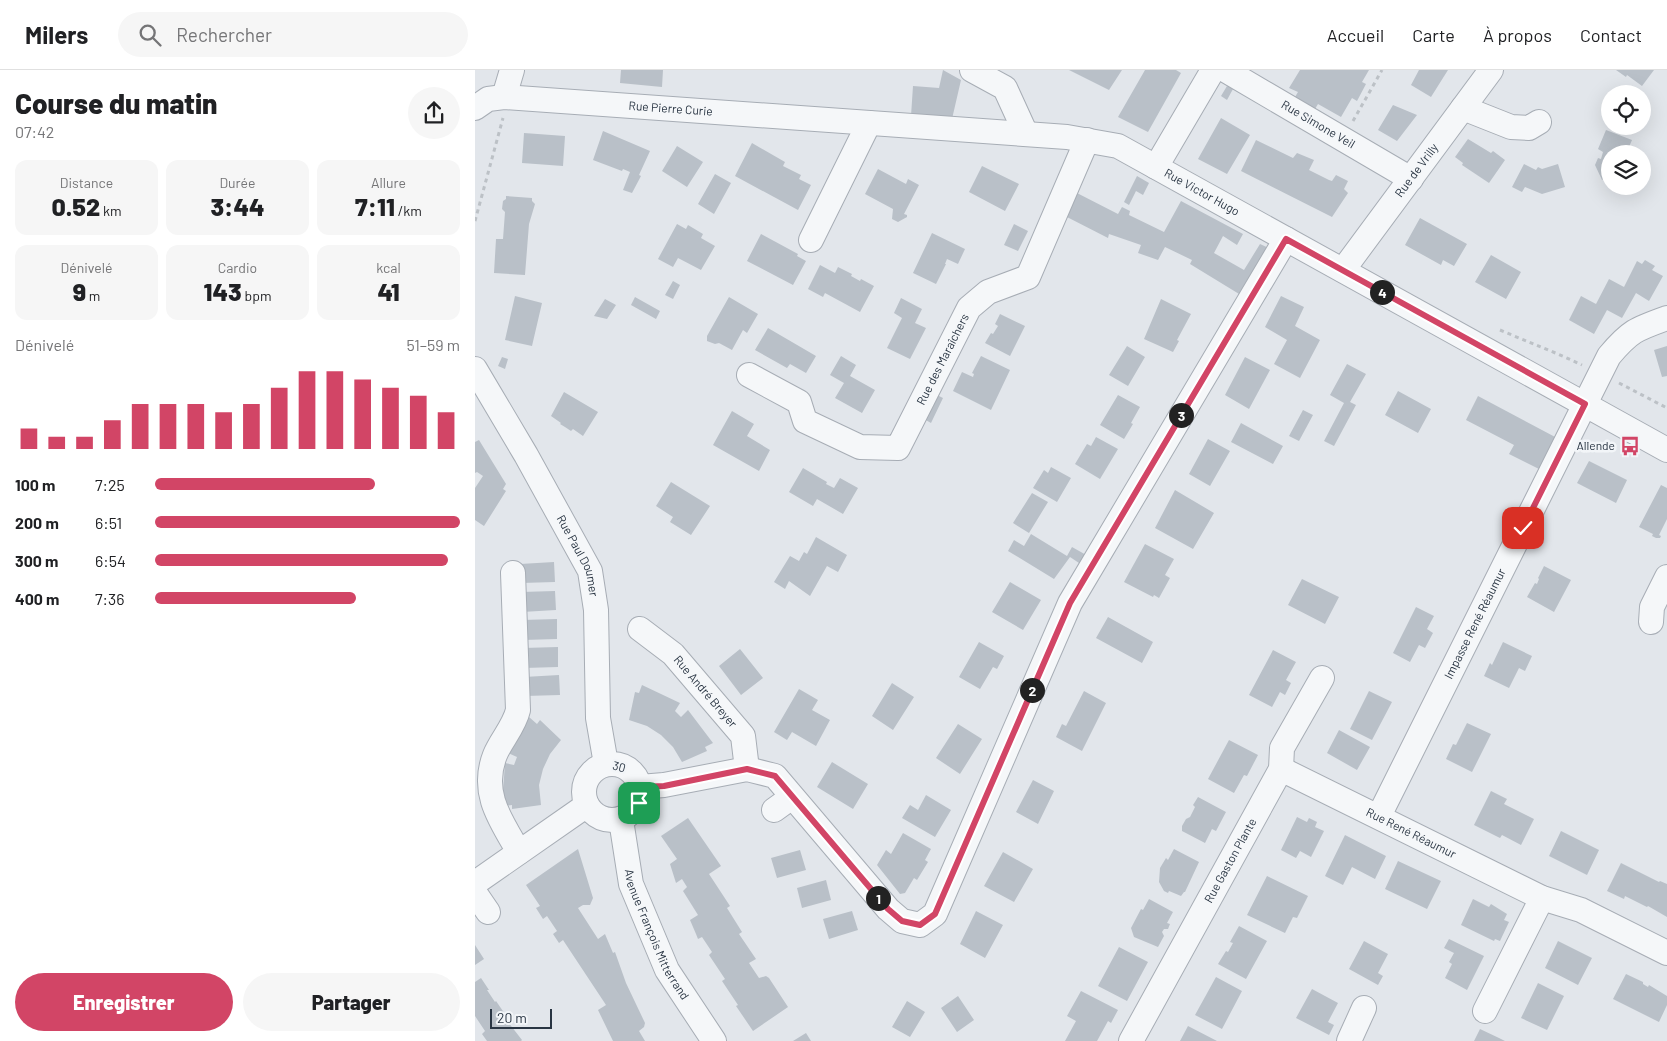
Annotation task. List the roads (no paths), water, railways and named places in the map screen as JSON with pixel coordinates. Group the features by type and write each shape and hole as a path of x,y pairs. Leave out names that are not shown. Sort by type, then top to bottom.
{"street":[{"path":"507,97 512,70"},
{"path":"971,70 1005,88 1026,134"},
{"path":"1156,167 1213,70"},
{"name":"Rue Simone Veil","path":"1225,70 1411,179"},
{"name":"Rue de Vrilly","path":"1343,270 1491,70"},
{"name":"Rue Pierre Curie","path":"475,108 488,100 507,97 1026,134 1087,140 1118,146"},
{"path":"1463,108 1511,127 1529,128 1539,122"},
{"path":"811,240 869,123"},
{"name":"Rue des Maraîchers","path":"749,375 799,402 805,421 860,447 898,448 969,308 988,292 1028,277 1087,140"},
{"name":"Rue Victor Hugo","path":"1118,146 1667,450"},
{"path":"475,883 587,805 591,812 605,820 621,820 634,810 639,803 640,787 664,786 747,769 775,776 783,803 902,921 920,925 935,914 1070,603 1286,239"},
{"name":"Impasse René Réaumur","path":"1379,816 1609,356 1623,338 1636,329 1667,318"},
{"name":"Rue Paul Doumer","path":"475,369 536,472 591,571 596,610 598,718 607,764"},
{"path":"513,573 518,710 516,719 495,755 491,771 491,796 496,813 519,852"},
{"path":"1651,622 1652,607 1667,577"},
{"name":"Rue André Breyer","path":"640,629 673,654 743,736 747,769"},
{"name":"Rue Gaston Plante","path":"1131,1041 1281,769 1282,748 1322,678"},
{"name":"30","path":"587,805 584,797 586,780 598,767 607,764 624,766 632,771 640,787"},
{"name":"Rue René Réaumur","path":"1281,769 1541,898 1581,910 1667,953"},
{"name":"Avenue François Mitterrand","path":"621,820 631,884 667,970 714,1041"},
{"path":"1485,1010 1541,898"},
{"path":"1349,1041 1364,1008"}],"place":[{"name":"Allende","path":"1630,446"}]}
